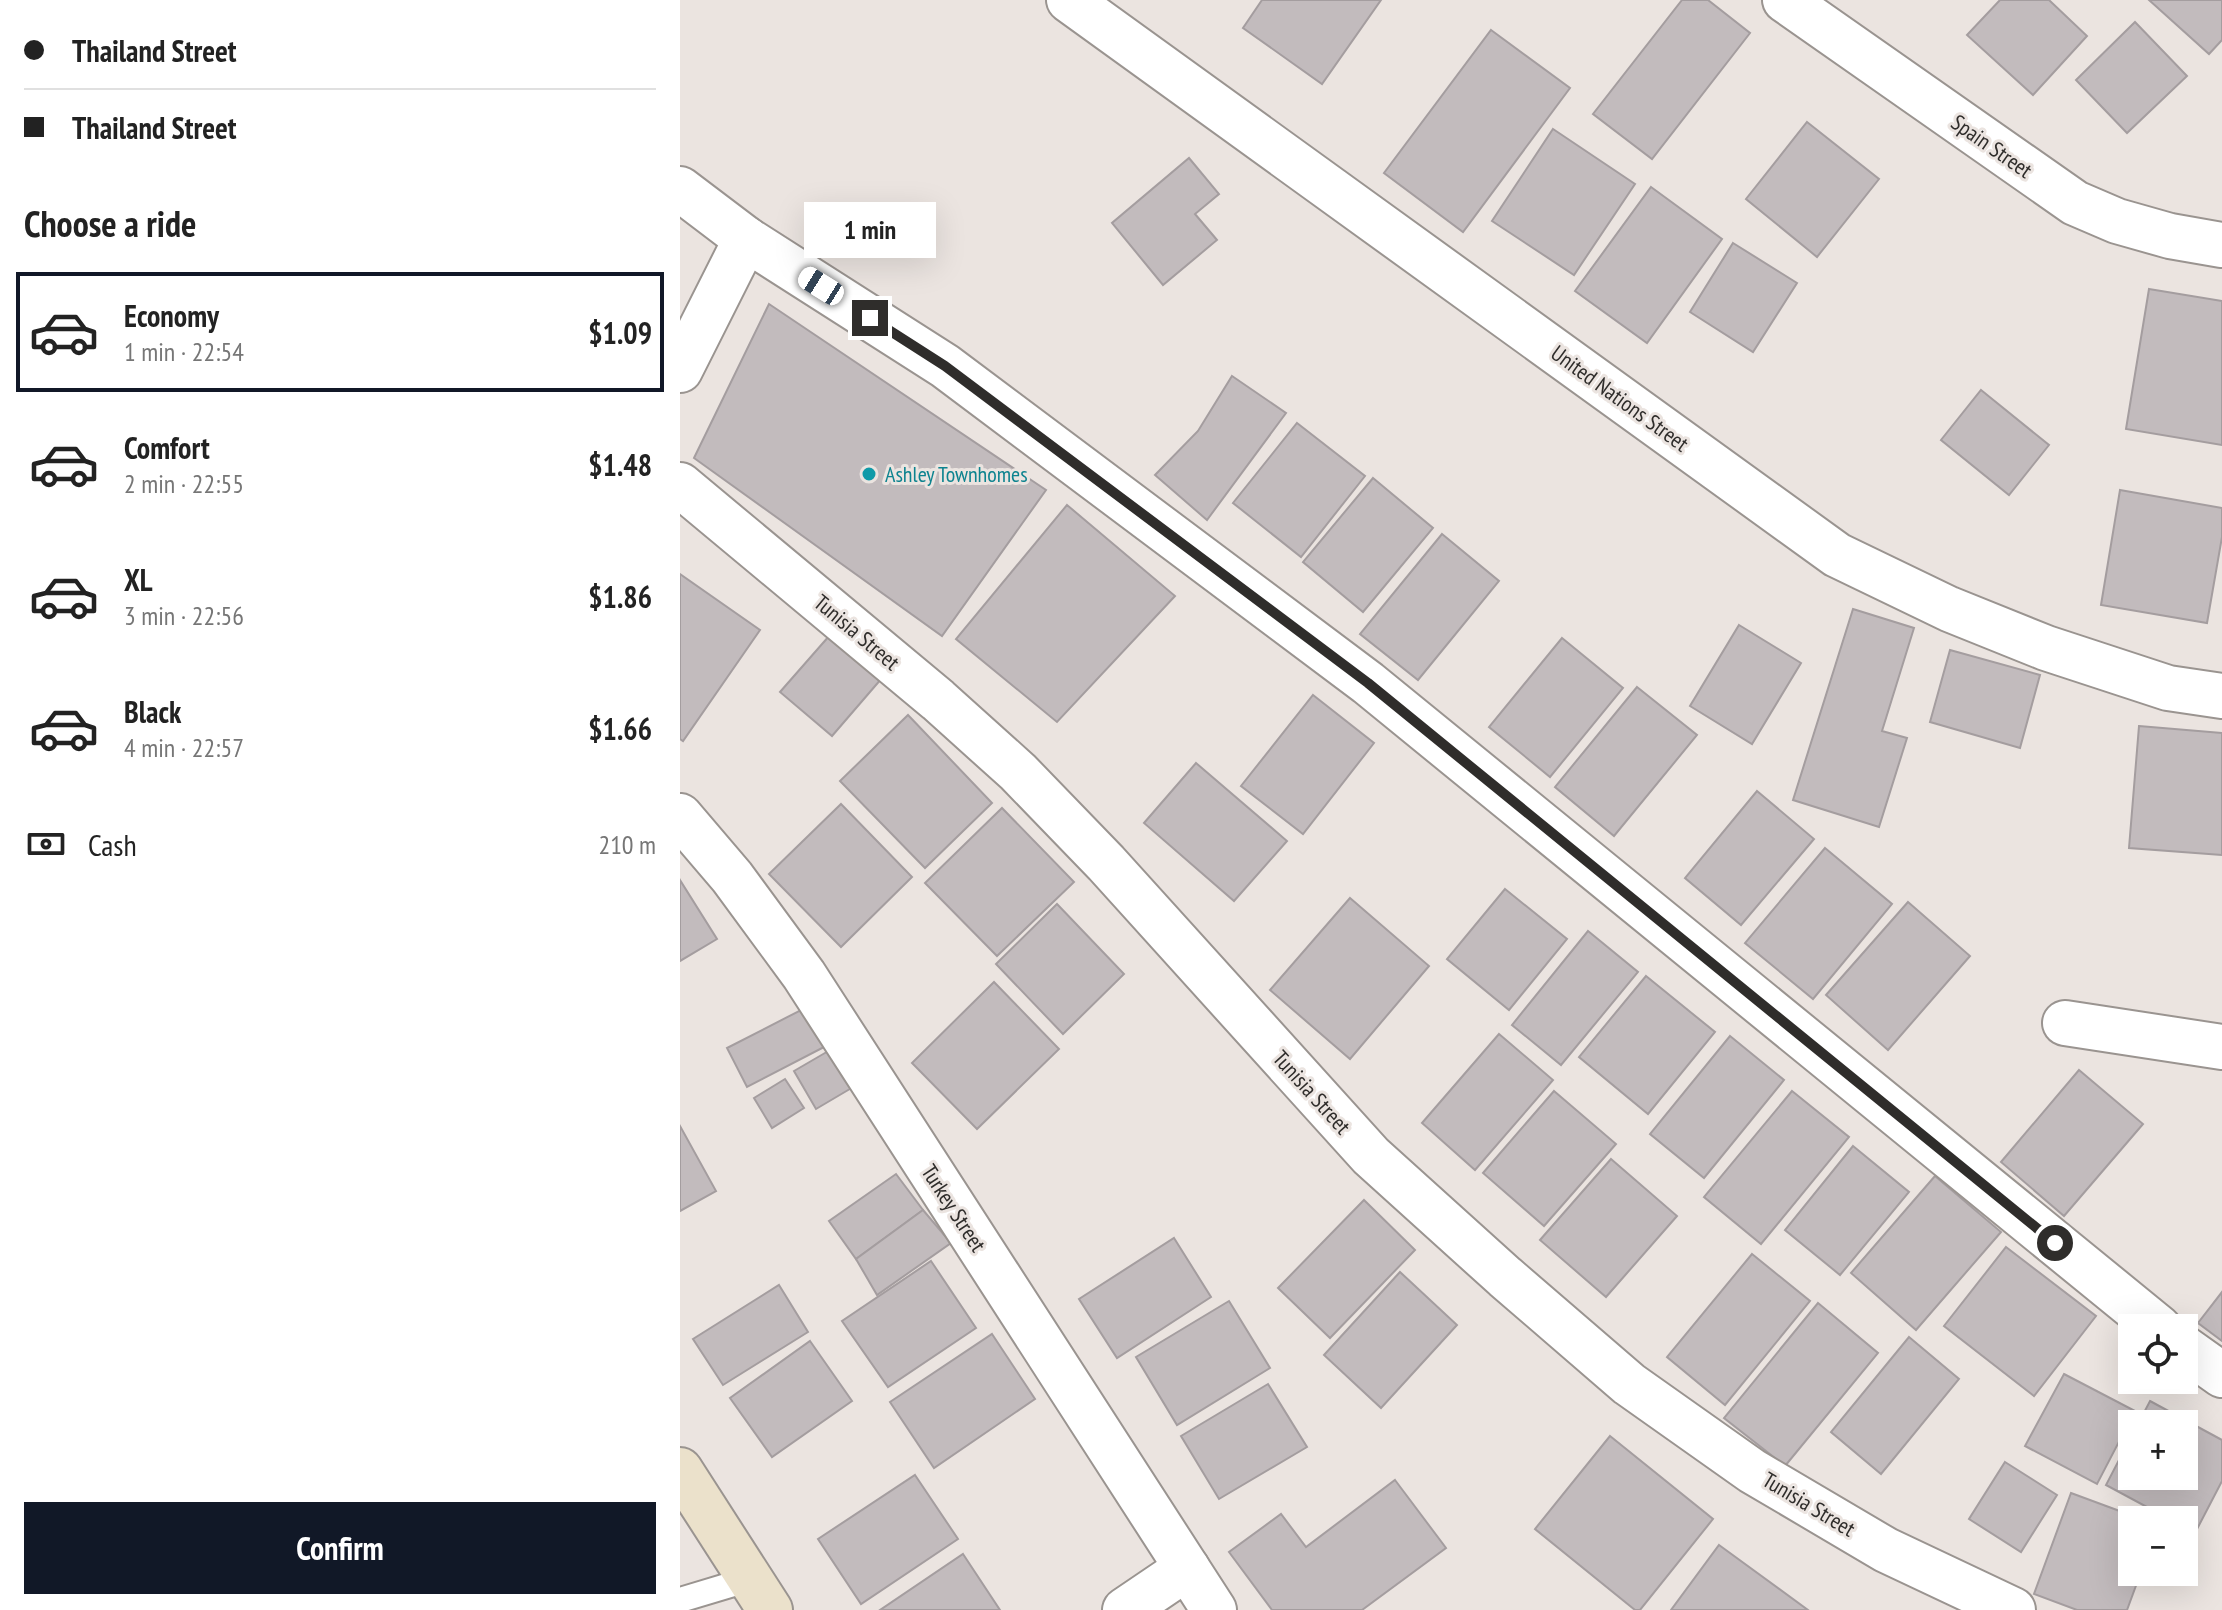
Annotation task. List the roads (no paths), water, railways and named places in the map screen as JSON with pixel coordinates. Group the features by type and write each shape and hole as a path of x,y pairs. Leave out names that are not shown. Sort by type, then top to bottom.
{"main road":[{"path":"680,1470 760,1594"}],"street":[{"name":"United Nations Street","path":"1069,0 1837,555 1949,609 2046,648 2168,688 2222,696"},
{"name":"Spain Street","path":"1785,0 2075,203 2117,221 2170,236 2222,245"},
{"path":"680,189 746,239 945,366 1368,683 2142,1314"},
{"path":"680,370 746,239"},
{"name":"Tunisia Street","path":"680,485 938,700 1018,772 1106,863 1371,1156 1629,1384 1752,1471 1886,1550 2013,1610"},
{"name":"Turkey Street","path":"680,816 732,877 804,975 1214,1610"},
{"path":"2065,1023 2222,1047"},
{"path":"2198,1358 2222,1375"},
{"path":"1125,1610 1187,1568"}],"lane":[{"path":"680,1600 760,1594"}],"place":[{"name":"Ashley Townhomes","path":"869,474"}]}
